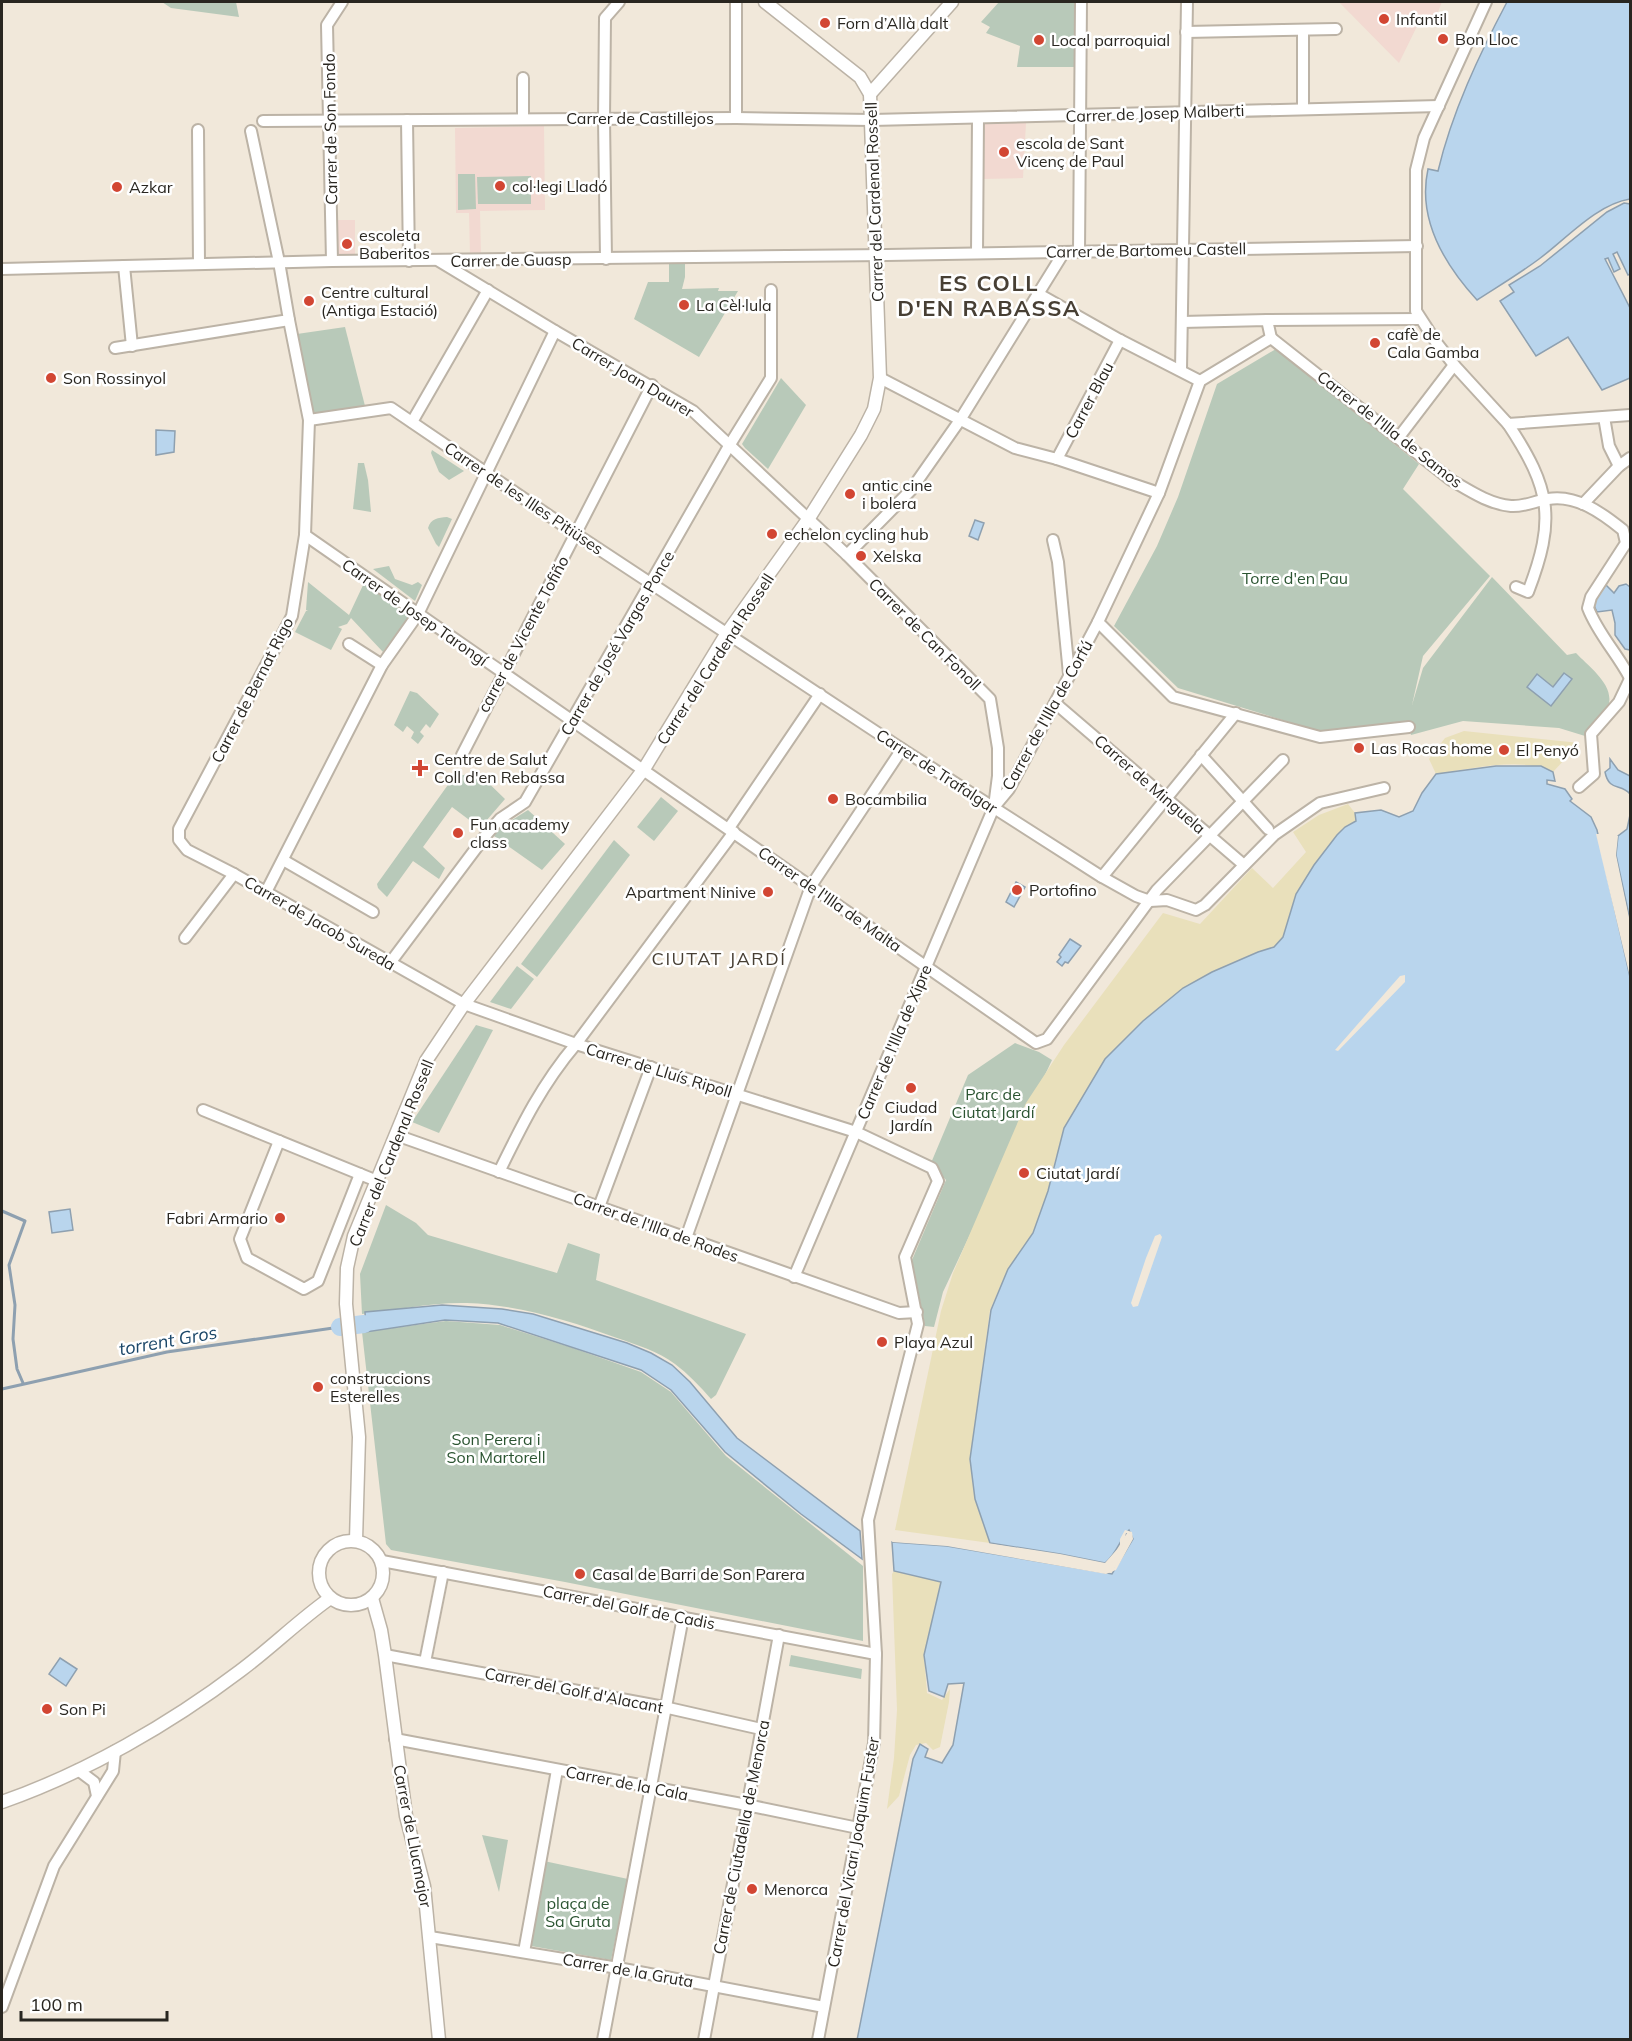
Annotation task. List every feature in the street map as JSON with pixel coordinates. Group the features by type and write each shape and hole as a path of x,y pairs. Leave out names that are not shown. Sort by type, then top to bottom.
{"street":[{"name":"Carrer de Son Fondo","path":"332,261 331,121 327,25 342,2"},
{"path":"606,259 605,18 619,2"},
{"path":"736,2 736,118"},
{"name":"Carrer del Cardenal Rossell","path":"356,1540 359,1437 346,1304 347,1268 354,1236 426,1061 464,1004 644,769 727,633 809,518 861,435 874,409 880,378 870,94 860,77 765,2"},
{"path":"870,94 952,2"},
{"path":"1079,251 1081,2"},
{"path":"1181,370 1187,2"},
{"path":"1486,2 1424,138 1416,170 1416,310 1420,319 1454,365 1508,424 1529,455 1539,478 1544,500 1546,531 1541,558 1528,592 1516,587"},
{"path":"1186,32 1336,29"},
{"path":"1303,30 1303,108"},
{"path":"523,78 523,119"},
{"name":"Carrer de Josep Malberti","path":"872,120 1439,106"},
{"name":"Carrer de Castillejos","path":"263,121 736,118 872,120"},
{"path":"977,253 978,118"},
{"path":"407,120 409,261"},
{"path":"198,130 199,264"},
{"name":"Carrer de Bernat Rigo","path":"179,840 179,829 291,616 305,535 309,420 251,131"},
{"name":"Carrer de Bartomeu Castell","path":"876,255 1417,246"},
{"path":"847,555 911,490 960,420 1064,252"},
{"name":"Carrer de Guasp","path":"2,269 332,261 876,255"},
{"name":"Carrer Joan Daurer","path":"438,260 693,411 809,518"},
{"path":"124,266 132,346"},
{"path":"412,422 488,290"},
{"name":"Carrer de José Vargas Ponce","path":"390,963 486,835 500,819 525,802 729,446 771,378 771,290"},
{"path":"1038,293 1120,340 1200,381 1271,338 1267,320"},
{"path":"1182,322 1420,319"},
{"path":"115,348 289,320"},
{"path":"266,892 382,665 418,614 555,331"},
{"name":"Carrer de l'Illa de Samos","path":"1271,338 1451,480 1483,498 1513,506 1563,498 1583,504 1605,516 1623,530 1626,543 1591,597 1588,608 1600,634 1624,666 1630,678 1619,702 1590,738 1594,774 1580,788"},
{"name":"Carrer Blau","path":"1057,459 1120,340"},
{"path":"1399,437 1454,365"},
{"path":"880,378 1015,448 1057,459 1159,493"},
{"name":"Carrer de l'Illa de Corfú","path":"994,807 1009,789 1098,622 1159,493 1200,381"},
{"name":"carrer de Vicente Tofiño","path":"462,755 652,385"},
{"name":"Carrer de les Illes Pitiüses","path":"309,420 391,408 727,633"},
{"path":"1508,424 1630,415"},
{"path":"1604,417 1609,446 1619,466"},
{"path":"1583,504 1619,466 1630,458"},
{"name":"Carrer de Can Fonoll","path":"809,518 990,699 998,748 998,776 994,807"},
{"name":"Carrer de Josep Tarongí","path":"305,535 644,769"},
{"path":"1053,540 1058,562 1069,674"},
{"path":"1098,622 1173,697 1320,737 1409,727"},
{"name":"Carrer de Trafalgar","path":"727,633 902,749 1102,877 1136,896 1150,901 1161,899 1196,910 1205,905 1244,865"},
{"path":"349,644 382,665"},
{"path":"499,1172 533,1103 554,1069 576,1044 732,830 820,694"},
{"name":"Carrer de Minguela","path":"1055,703 1244,865"},
{"path":"1102,877 1236,713"},
{"path":"686,1238 811,886 902,749"},
{"path":"1201,755 1268,829"},
{"path":"1150,901 1157,890 1283,760"},
{"name":"Carrer de l'Illa de Malta","path":"644,769 1036,1043 1047,1040 1150,901"},
{"path":"1244,865 1280,830 1320,803 1384,788"},
{"name":"Carrer de l'Illa de Xipre","path":"794,1276 994,807"},
{"name":"Carrer de Jacob Sureda","path":"179,840 187,850 234,874 464,1004"},
{"path":"283,860 373,912"},
{"path":"185,938 234,874"},
{"name":"Carrer de Lluís Ripoll","path":"464,1004 576,1044 856,1132 932,1168"},
{"path":"600,1207 651,1067"},
{"path":"203,1110 377,1181"},
{"name":"Carrer de l'Illa de Rodes","path":"396,1135 898,1313 916,1312"},
{"path":"279,1141 240,1239 247,1258 304,1289 318,1281 360,1174"},
{"name":"Carrer del Vicari Joaquim Fuster","path":"818,2040 874,1743 876,1654 868,1520 918,1324 904,1257 938,1180 932,1168"},
{"path":"347,1540 356,1540 369,1546 382,1561 381,1581 372,1598 354,1606 343,1605 329,1599 323,1590 319,1578 320,1566 331,1547 347,1540"},
{"name":"Carrer del Golf de Cadis","path":"382,1561 876,1654"},
{"path":"425,1662 443,1572"},
{"name":"Carrer de Llucmajor","path":"372,1598 385,1655 406,1816 424,1886 439,2040"},
{"path":"2,1802 78,1770 165,1722 240,1671 329,1599"},
{"path":"603,2040 664,1707 683,1617"},
{"name":"Carrer de Ciutadella de Menorca","path":"704,2040 779,1635"},
{"name":"Carrer del Golf d'Alacant","path":"385,1655 664,1707 761,1729"},
{"name":"Carrer de la Cala","path":"395,1739 858,1828"},
{"path":"2,2007 54,1866 113,1771 115,1751"},
{"path":"78,1770 94,1782 97,1797"},
{"path":"524,1952 557,1770"},
{"name":"Carrer de la Gruta","path":"430,1937 714,1985 824,2007"}],"shaded area":[{"path":"1339,2 1442,2 1435,19 1423,14 1399,63"},
{"name":"escola de Sant Vicenç de Paul","path":"984,123 1026,123 1023,178 983,179"},
{"name":"col·legi Lladó","path":"544,126 545,210 480,211 481,255 470,255 469,213 456,213 455,128"},
{"name":"escoleta Baberitos","path":"338,220 355,220 355,256 338,256"}],"green space":[{"path":"162,2 236,2 239,17 171,8"},
{"name":"Local parroquial","path":"999,2 1075,2 1074,67 1017,67 1020,46 986,33 990,27 981,22"},
{"path":"458,174 475,174 476,209 458,210"},
{"path":"531,176 531,204 478,204 477,177"},
{"name":"La Cèl·lula","path":"669,263 685,263 682,289 719,288 718,291 738,291 699,357 634,319 648,282 669,282"},
{"path":"345,327 365,406 315,413 312,409 297,334"},
{"name":"Torre d'en Pau","path":"1276,349 1419,464 1403,489 1490,576 1423,656 1412,705 1423,668 1492,577 1567,655 1576,653 1605,685 1609,693 1607,709 1585,736 1559,728 1463,721 1411,735 1407,721 1321,734 1178,688 1114,626 1157,546 1178,497 1217,384"},
{"path":"781,378 806,405 768,469 742,444"},
{"path":"432,450 464,471 449,480 439,472 431,453"},
{"path":"358,463 364,463 371,512 353,509"},
{"path":"447,517 452,519 439,547 428,528 433,520"},
{"path":"389,566 395,579 412,585 418,582 422,585 415,601 373,569"},
{"path":"365,581 407,612 409,616 383,652 351,618 347,624 338,627 342,629 331,650 295,632 308,611 306,610 308,582 349,615"},
{"path":"410,691 417,693 439,714 430,728 426,724 420,732 424,736 418,744 411,738 414,732 407,726 403,732 394,725"},
{"path":"474,769 505,799 480,828 452,807 423,847 445,868 439,879 413,861 387,897 377,884 455,775 466,775"},
{"path":"661,797 678,811 654,841 637,827"},
{"path":"528,810 565,844 542,870 494,836 499,828"},
{"path":"614,840 630,855 537,977 521,964"},
{"path":"517,966 534,979 511,1009 490,1002"},
{"path":"476,1025 493,1030 439,1133 412,1122"},
{"name":"Parc de Ciutat Jardí","path":"1015,1043 1039,1052 1052,1060 943,1292 934,1327 925,1326 912,1260 946,1180 931,1163 968,1075"},
{"path":"386,1205 416,1223 428,1235 557,1273 568,1243 600,1254 596,1280 746,1334 716,1395 711,1399 685,1372 662,1355 599,1331 543,1314 486,1304 454,1303 362,1314 360,1274"},
{"name":"Son Perera i Son Martorell","path":"446,1321 500,1325 570,1347 641,1372 671,1392 726,1456 863,1566 863,1641 391,1550 386,1544 362,1332"},
{"path":"791,1655 862,1669 861,1679 789,1666"},
{"path":"482,1835 508,1840 499,1892"},
{"name":"plaça de Sa Gruta","path":"544,1861 628,1879 611,1960 531,1946"}],"sand":[{"name":"El Penyó","path":"1464,731 1580,743 1553,772 1540,767 1511,764 1436,774 1429,759 1445,738"},
{"name":"Ciutat Jardí","path":"1348,804 1355,813 1356,821 1345,827 1314,865 1296,894 1284,937 1274,947 1212,972 1183,988 1143,1021 1056,1156 1048,1191 1033,1233 1008,1269 990,1310 970,1459 975,1499 990,1543 895,1530 941,1311 953,1273 1026,1103 1064,1045 1163,913 1200,924 1252,868 1273,888 1306,852 1293,832 1319,815"},
{"path":"894,1571 942,1582 924,1655 927,1693 942,1700 950,1689 940,1747 933,1750 926,1743 916,1745 910,1755 899,1796 887,1809 894,1758 897,1710 892,1574"}],"water":[{"path":"1507,2 1630,2 1630,199 1618,202 1594,215 1531,265 1477,300 1454,271 1436,240 1426,206 1426,188 1428,169 1438,171 1467,84"},
{"path":"1624,203 1630,204 1630,274 1628,275 1617,252 1613,254 1620,269 1614,272 1608,258 1605,259 1630,308 1630,378 1602,390 1568,337 1536,356 1500,301 1514,292 1509,285 1540,266 1607,212"},
{"path":"156,430 175,431 174,452 156,455"},
{"path":"975,520 984,523 978,540 969,536"},
{"path":"1604,583 1614,593 1619,586 1626,584 1630,587 1630,650 1625,649 1615,635 1612,610 1597,612 1592,601"},
{"path":"1564,673 1572,679 1551,706 1527,687 1537,674 1553,687"},
{"path":"1610,759 1618,770 1630,776 1630,794 1609,782 1605,772 1610,768"},
{"path":"1496,766 1541,766 1553,772 1555,781 1547,780 1547,784 1565,789 1572,799 1570,801 1591,817 1597,830 1630,977 1630,2039 857,2040 913,1759 920,1744 928,1749 925,1757 942,1763 953,1745 964,1683 948,1684 944,1697 929,1691 924,1655 941,1582 894,1571 892,1542 947,1546 1112,1574 1133,1539 1129,1530 1105,1563 990,1543 975,1499 970,1459 991,1310 1008,1269 1033,1233 1048,1191 1064,1128 1105,1059 1143,1021 1183,988 1212,972 1274,947 1283,937 1296,894 1337,835 1356,821 1355,813 1381,810 1399,817 1413,811 1422,793 1436,774"},
{"path":"1630,815 1630,920 1616,855 1618,836 1627,829"},
{"path":"1016,882 1025,887 1014,907 1006,902"},
{"path":"1070,939 1081,946 1068,963 1065,962 1062,966 1057,962 1061,957 1059,955"},
{"path":"70,1209 73,1230 52,1233 49,1212"},
{"path":"442,1305 502,1309 533,1314 627,1343 672,1365 690,1382 737,1438 860,1531 862,1559 801,1514 725,1452 671,1390 641,1370 498,1323 445,1320 366,1332 365,1312"},
{"path":"60,1658 77,1669 66,1686 49,1674"}],"pier":[{"path":"1596,834 1600,834 1630,964 1630,977"},
{"path":"1615,835 1618,836 1616,855 1630,923 1613,855"},
{"path":"1405,975 1405,982 1338,1051 1335,1050 1400,976"},
{"path":"1160,1234 1162,1237 1138,1306 1133,1307 1131,1303 1146,1258 1155,1236"},
{"path":"1125,1530 1132,1532 1133,1539 1116,1570 1106,1574 947,1546 892,1542 893,1539 947,1543 1106,1571 1114,1568 1130,1534 1126,1533 1122,1548 1110,1564 1105,1566 1059,1556 990,1546 987,1543 1105,1563 1120,1546 1120,1539"}],"waterway":[{"path":"2,1211 25,1221 9,1265 15,1305 13,1339 17,1369 23,1383"},
{"path":"340,1327 364,1324"},
{"name":"torrent Gros","path":"2,1389 167,1352 340,1327"}],"place":[{"name":"Infantil","path":"1384,19"},
{"name":"Forn d’Allà dalt","path":"825,23"},
{"name":"Bon Lloc","path":"1443,39"},
{"name":"Local parroquial","path":"1039,40"},
{"name":"escola de Sant Vicenç de Paul","path":"1004,152"},
{"name":"col·legi Lladó","path":"500,186"},
{"name":"Azkar","path":"117,187"},
{"name":"escoleta Baberitos","path":"347,244"},
{"name":"Centre cultural (Antiga Estació)","path":"309,301"},
{"name":"La Cèl·lula","path":"684,305"},
{"name":"cafè de Cala Gamba","path":"1375,343"},
{"name":"Son Rossinyol","path":"51,378"},
{"name":"antic cine i bolera","path":"850,494"},
{"name":"echelon cycling hub","path":"772,534"},
{"name":"Xelska","path":"861,556"},
{"name":"Las Rocas home","path":"1359,748"},
{"name":"El Penyó","path":"1504,750"},
{"name":"Centre de Salut Coll d'en Rebassa","path":"420,768"},
{"name":"Bocambilia","path":"833,799"},
{"name":"Fun academy class","path":"458,833"},
{"name":"Portofino","path":"1017,890"},
{"name":"Apartment Ninive","path":"768,892"},
{"name":"Ciudad Jardín","path":"911,1088"},
{"name":"Ciutat Jardí","path":"1024,1173"},
{"name":"Fabri Armario","path":"280,1218"},
{"name":"Playa Azul","path":"882,1342"},
{"name":"construccions Esterelles","path":"318,1387"},
{"name":"Casal de Barri de Son Parera","path":"580,1574"},
{"name":"Son Pi","path":"47,1709"},
{"name":"Menorca","path":"752,1889"}],"district":[{"name":"ES COLL D'EN RABASSA","path":"989,296"},
{"name":"CIUTAT JARDÍ","path":"719,959"}]}
